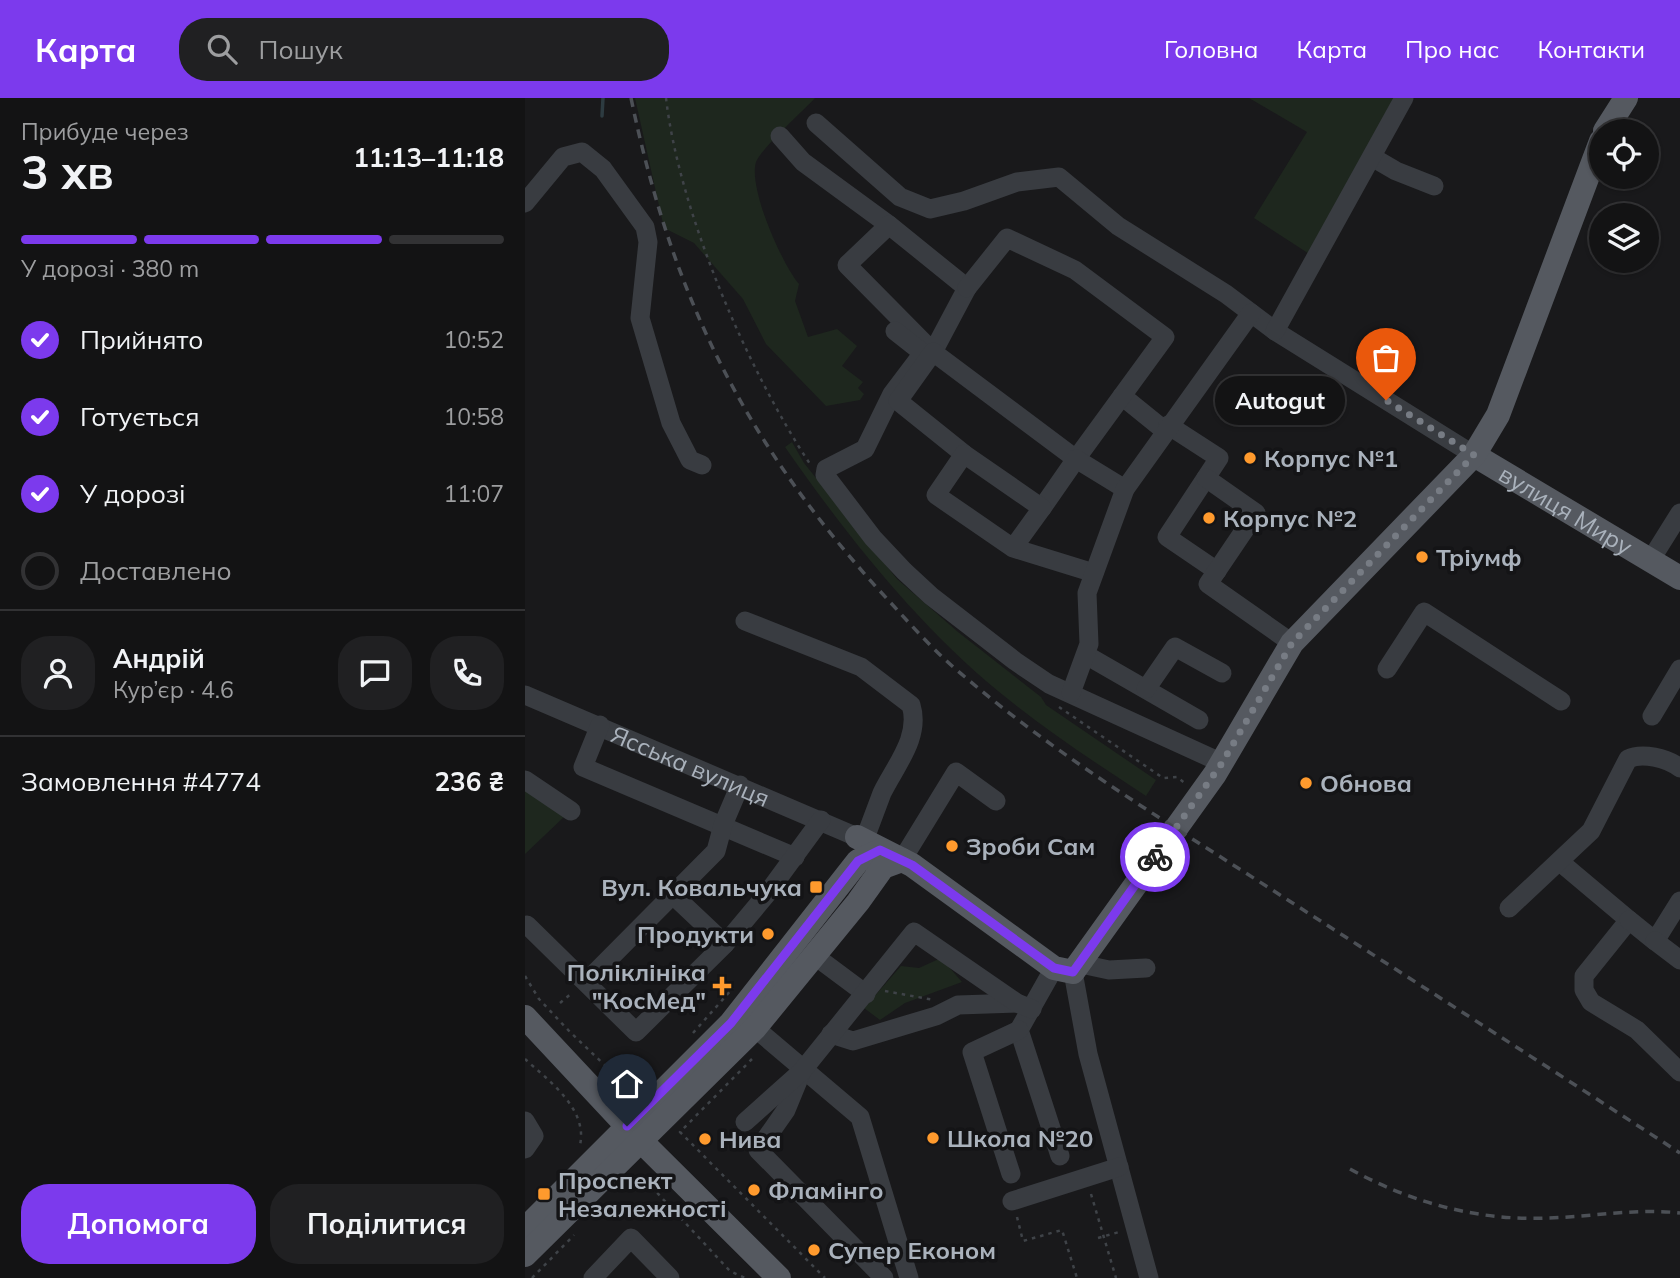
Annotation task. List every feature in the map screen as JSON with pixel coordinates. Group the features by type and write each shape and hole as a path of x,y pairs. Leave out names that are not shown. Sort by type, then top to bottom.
{"main road":[{"path":"1613,119 1626,98"},
{"path":"1069,968 1219,768 1292,643 1474,455 1498,415 1589,173"},
{"name":"вулиця Миру","path":"1474,455 1680,578"},
{"path":"525,1229 634,1134 755,1028 815,956 883,867 872,849 731,1023 634,1134 525,1255"},
{"name":"Ясська вулиця","path":"872,849 1069,968"},
{"path":"525,1017 634,1134 773,1276"}],"street":[{"path":"1275,331 1404,98"},
{"name":"вулиця Миру","path":"816,123 899,197 930,209 964,201 1017,182 1059,177 1118,226 1226,294 1275,331 1474,455"},
{"path":"780,136 803,162 889,225 967,288"},
{"path":"525,203 563,157 582,152 603,169 645,227 648,242 640,318 646,347 659,377 671,423 690,460 702,465"},
{"path":"1372,157 1396,171 1434,186"},
{"path":"889,225 847,264 933,352 1076,459 1125,489"},
{"path":"1013,548 1042,508 1076,459 1165,337 1075,270 1007,238 967,288 933,352 898,401 964,454 1042,508"},
{"path":"1071,693 1089,644 1087,593 1125,489 1166,427 1251,313"},
{"path":"895,331 923,353 892,394 865,449 826,468 825,475 873,538 931,596 1015,661 1049,684 1219,768"},
{"path":"1122,396 1166,427 1219,458 1167,537 1217,571"},
{"path":"964,454 936,495 1013,548 1094,573"},
{"path":"1206,478 1256,513 1208,584 1292,643"},
{"path":"1650,561 1680,513"},
{"path":"1387,669 1424,612 1561,701"},
{"path":"745,621 861,667 911,705 915,724 883,793 872,849"},
{"path":"1146,690 1175,647 1222,673"},
{"path":"1086,655 1199,720"},
{"path":"1652,716 1680,668"},
{"name":"Ясська вулиця","path":"525,695 716,766 740,785 821,820 872,849"},
{"path":"600,725 583,767 795,857"},
{"path":"1509,908 1591,831 1628,759 1636,755 1659,759 1680,768"},
{"path":"872,849 956,772 996,801"},
{"path":"525,780 571,811"},
{"path":"586,982 716,851 723,825 740,785"},
{"path":"527,925 636,1031 725,944 821,820"},
{"path":"1560,862 1680,960"},
{"path":"673,895 725,944"},
{"path":"1655,941 1680,901"},
{"path":"1629,920 1584,976 1584,990 1591,1002 1637,1030 1680,1072"},
{"path":"745,1122 802,1071 914,932 1024,1006"},
{"path":"815,956 866,994"},
{"path":"1069,968 1088,1054 1149,1278"},
{"path":"1060,1156 1019,1030 1024,1006 1069,968 1146,968"},
{"path":"831,1034 853,1041 936,1016 958,1005 1024,1006"},
{"path":"755,1028 802,1071 860,1117 909,1278"},
{"path":"1011,1174 972,1052 1019,1030"},
{"path":"802,1071 786,1110 758,1150 884,1278"},
{"path":"525,1121 534,1136 525,1149"},
{"path":"1012,1201 1119,1167"},
{"path":"593,1278 631,1238 670,1278"}],"path":[{"path":"666,98 678,160 711,265 750,357 808,461"},
{"path":"1054,704 1163,778 1177,777 1199,793"},
{"path":"525,976 552,1012 613,1073 636,1086 653,1076"},
{"path":"688,1038 741,979"},
{"path":"866,994 880,990 958,1005"},
{"path":"525,1059 574,1109 583,1132 581,1145 571,1154"},
{"path":"680,1132 825,1278"},
{"path":"1086,1177 1116,1278"},
{"path":"623,1184 632,1179 648,1183 730,1271 745,1278"},
{"path":"1012,1201 1023,1241 1062,1230 1077,1278"},
{"path":"1098,1238 1135,1227"},
{"path":"532,1278 577,1231"}],"shaded area":[{"path":"635,98 815,98 759,156 755,174 757,189 768,225 784,260 799,284 795,301 808,337 837,329 857,346 842,366 863,382 858,388 864,394 860,400 826,406 766,344 743,299 694,243 664,228"},
{"path":"1249,98 1407,98 1317,259 1254,218 1307,132"},
{"path":"792,442 804,463 897,579 958,632 1041,697 1046,705 1156,780 1146,796 1016,705 938,636 910,607 833,513 785,447"},
{"path":"525,787 566,815 525,854"},
{"path":"941,958 962,982 905,1003 880,1020 864,1008 901,966 919,968"}],"waterway":[{"path":"602,116 603,98"}],"railway":[{"path":"631,98 668,237 719,361 751,420 788,477 830,533 931,646 1039,736 1117,790 1680,1153"},
{"path":"1350,1169 1420,1200 1469,1213 1520,1218 1630,1212 1680,1213"}],"way so far":[{"path":"1155,857 1215,774 1292,643 1474,455 1386,400"}],"place":[{"name":"Autogut","path":"1386,400"},
{"name":"Корпус №1","path":"1250,458"},
{"name":"Корпус №2","path":"1209,518"},
{"name":"Тріумф","path":"1422,557"},
{"name":"Обнова","path":"1306,783"},
{"name":"Зроби Сам","path":"952,846"},
{"name":"Вул. Ковальчука","path":"816,887"},
{"name":"Продукти","path":"768,934"},
{"name":"Поліклініка \"КосМед\"","path":"722,986"},
{"name":"Школа №20","path":"933,1138"},
{"name":"Нива","path":"705,1139"},
{"name":"Фламінго","path":"754,1190"},
{"name":"Проспект Незалежності","path":"544,1194"},
{"name":"Супер Економ","path":"814,1250"}],"route":[{"path":"627,1126 731,1023 798,941 858,861 870,853 880,850 912,865 1062,972 1073,972 1081,964 1155,857"}]}
